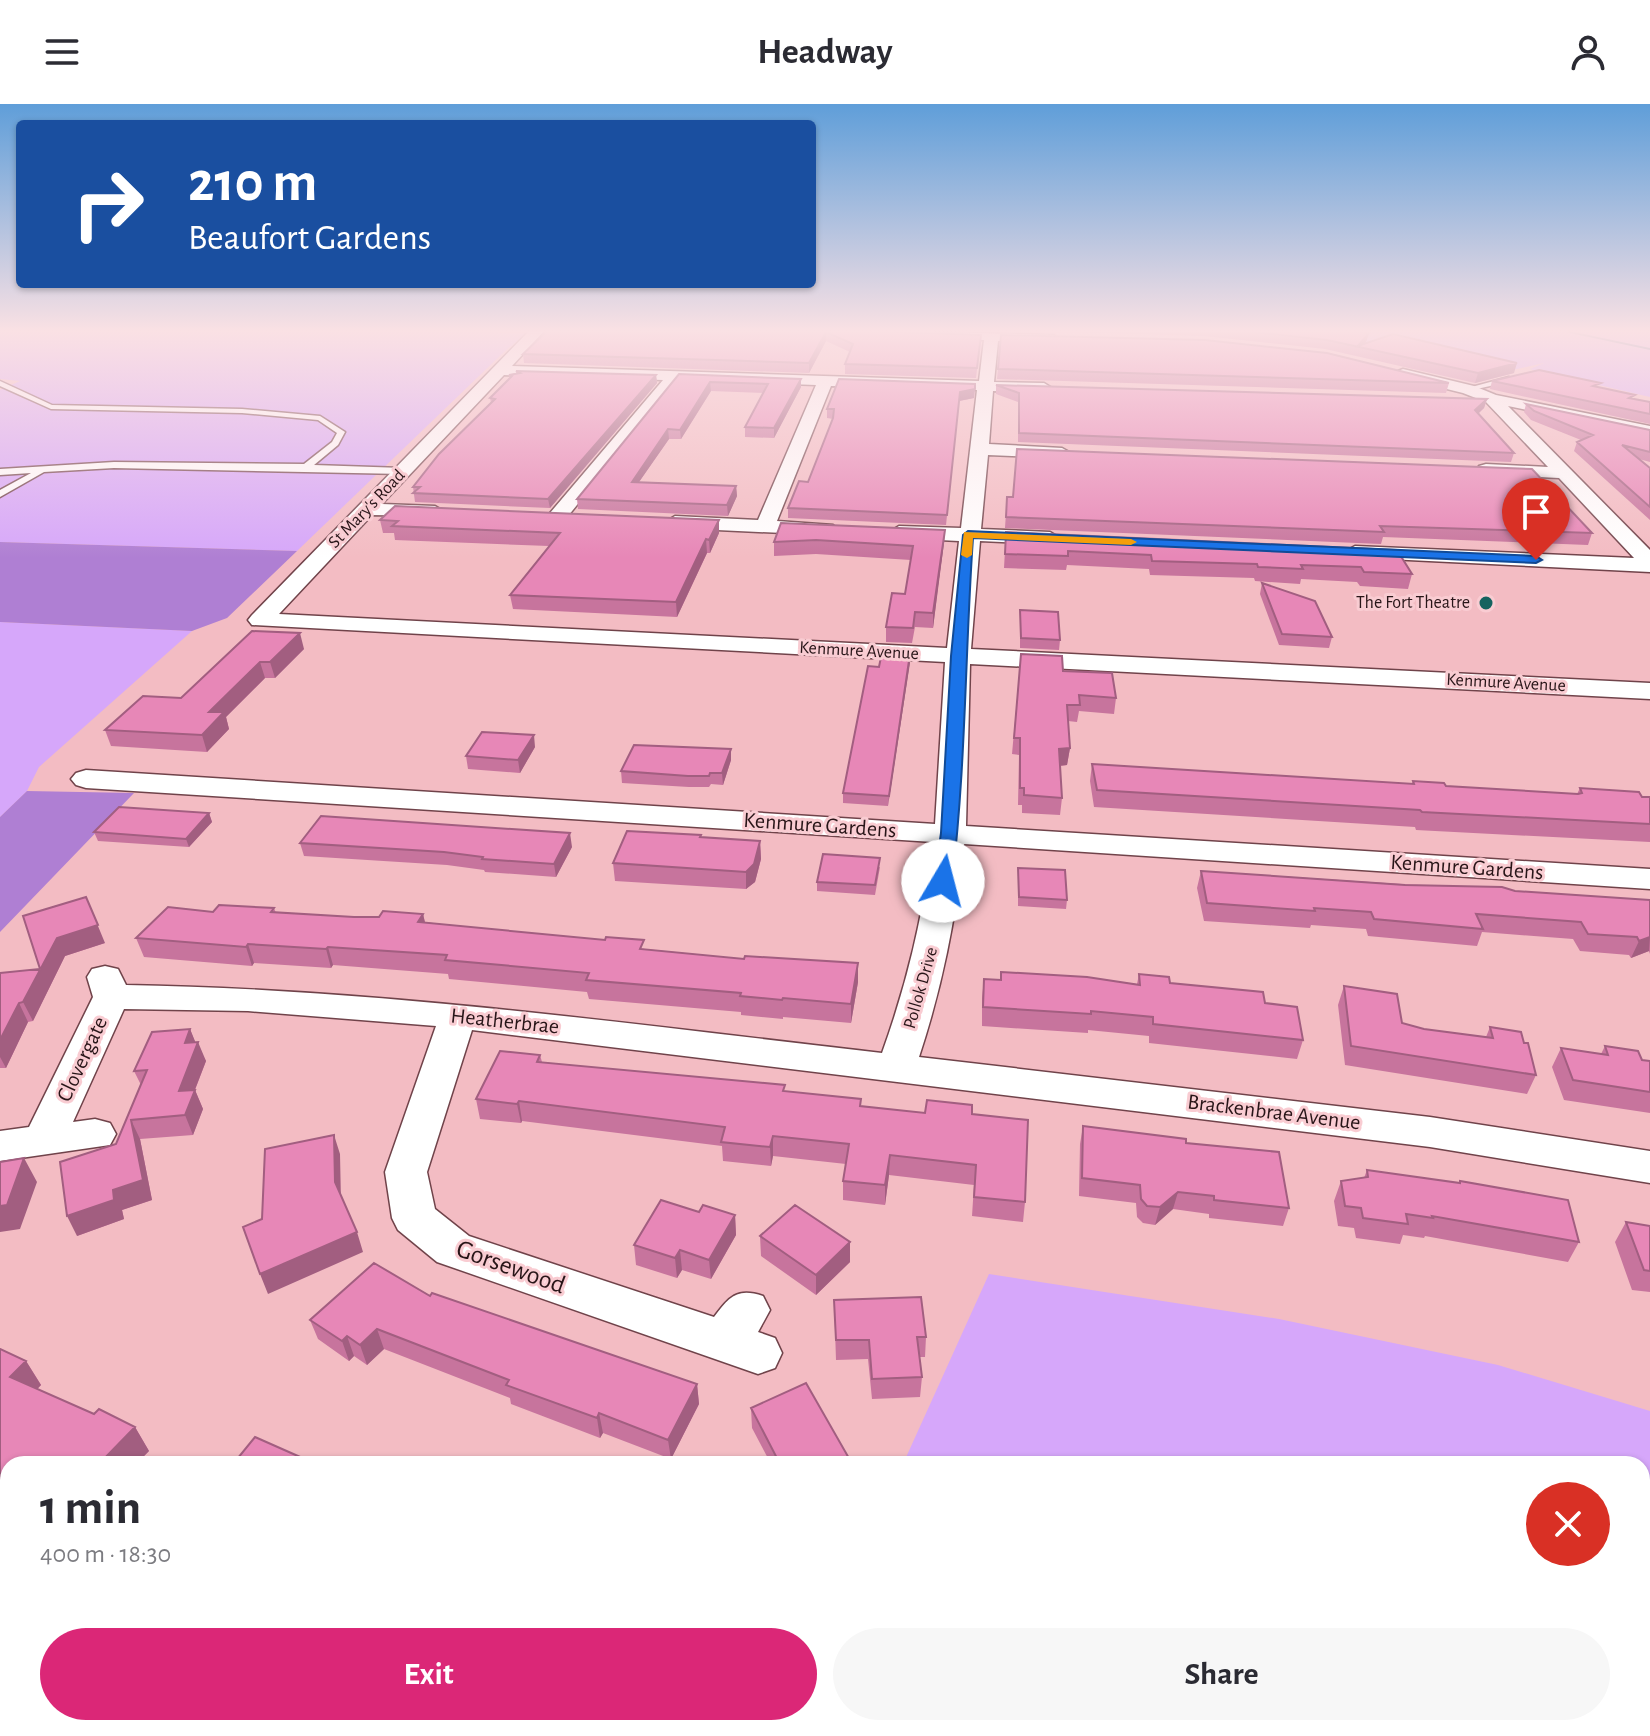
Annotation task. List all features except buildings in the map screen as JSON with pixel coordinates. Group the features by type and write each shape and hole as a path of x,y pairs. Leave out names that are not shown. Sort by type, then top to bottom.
{"street":[{"name":"St Mary's Road","path":"260,620 467,405"},
{"path":"587,518 549,517 648,405"},
{"path":"765,526 815,405"},
{"name":"Pollok Drive","path":"897,1066 919,1001 937,929 950,833 958,656 968,535 985,405"},
{"path":"1498,405 1650,563"},
{"path":"1531,405 1650,431"},
{"path":"979,449 1089,454"},
{"path":"1466,469 1561,473"},
{"path":"367,509 462,513"},
{"path":"661,522 843,529"},
{"path":"874,531 1079,540"},
{"path":"1331,551 1650,563"},
{"name":"Kenmure Avenue","path":"260,620 1650,691"},
{"name":"Kenmure Gardens","path":"86,779 1650,879"},
{"name":"Heatherbrae","path":"108,987 458,1016 897,1066"},
{"name":"Clovergate","path":"44,1139 108,987"},
{"name":"Gorsewood","path":"458,1016 406,1172 414,1218 453,1249 742,1335"},
{"name":"Brackenbrae Avenue","path":"897,1066 1430,1132 1650,1167"},
{"name":"Clovergate","path":"0,1146 95,1134"}],"lane":[{"path":"47,405 242,411 320,418 341,432 335,443 306,467"},
{"path":"0,472 114,465 403,471"},
{"path":"0,494 45,468"}],"shaded area":[{"path":"0,405 449,405 297,551 0,542"},
{"path":"0,542 297,551 227,618 192,631 0,622"},
{"path":"0,622 192,631 39,767 27,791 0,817"},
{"path":"27,791 134,793 0,932 0,817"},
{"path":"989,1274 1279,1319 1498,1365 1650,1411 1650,1456 907,1456"}],"slow traffic":[{"path":"967,555 968,535 1131,542"}],"place":[{"name":"The Fort Theatre","path":"1486,603"}],"route":[{"path":"943,881 950,833 958,656 968,535 1536,560"}]}
